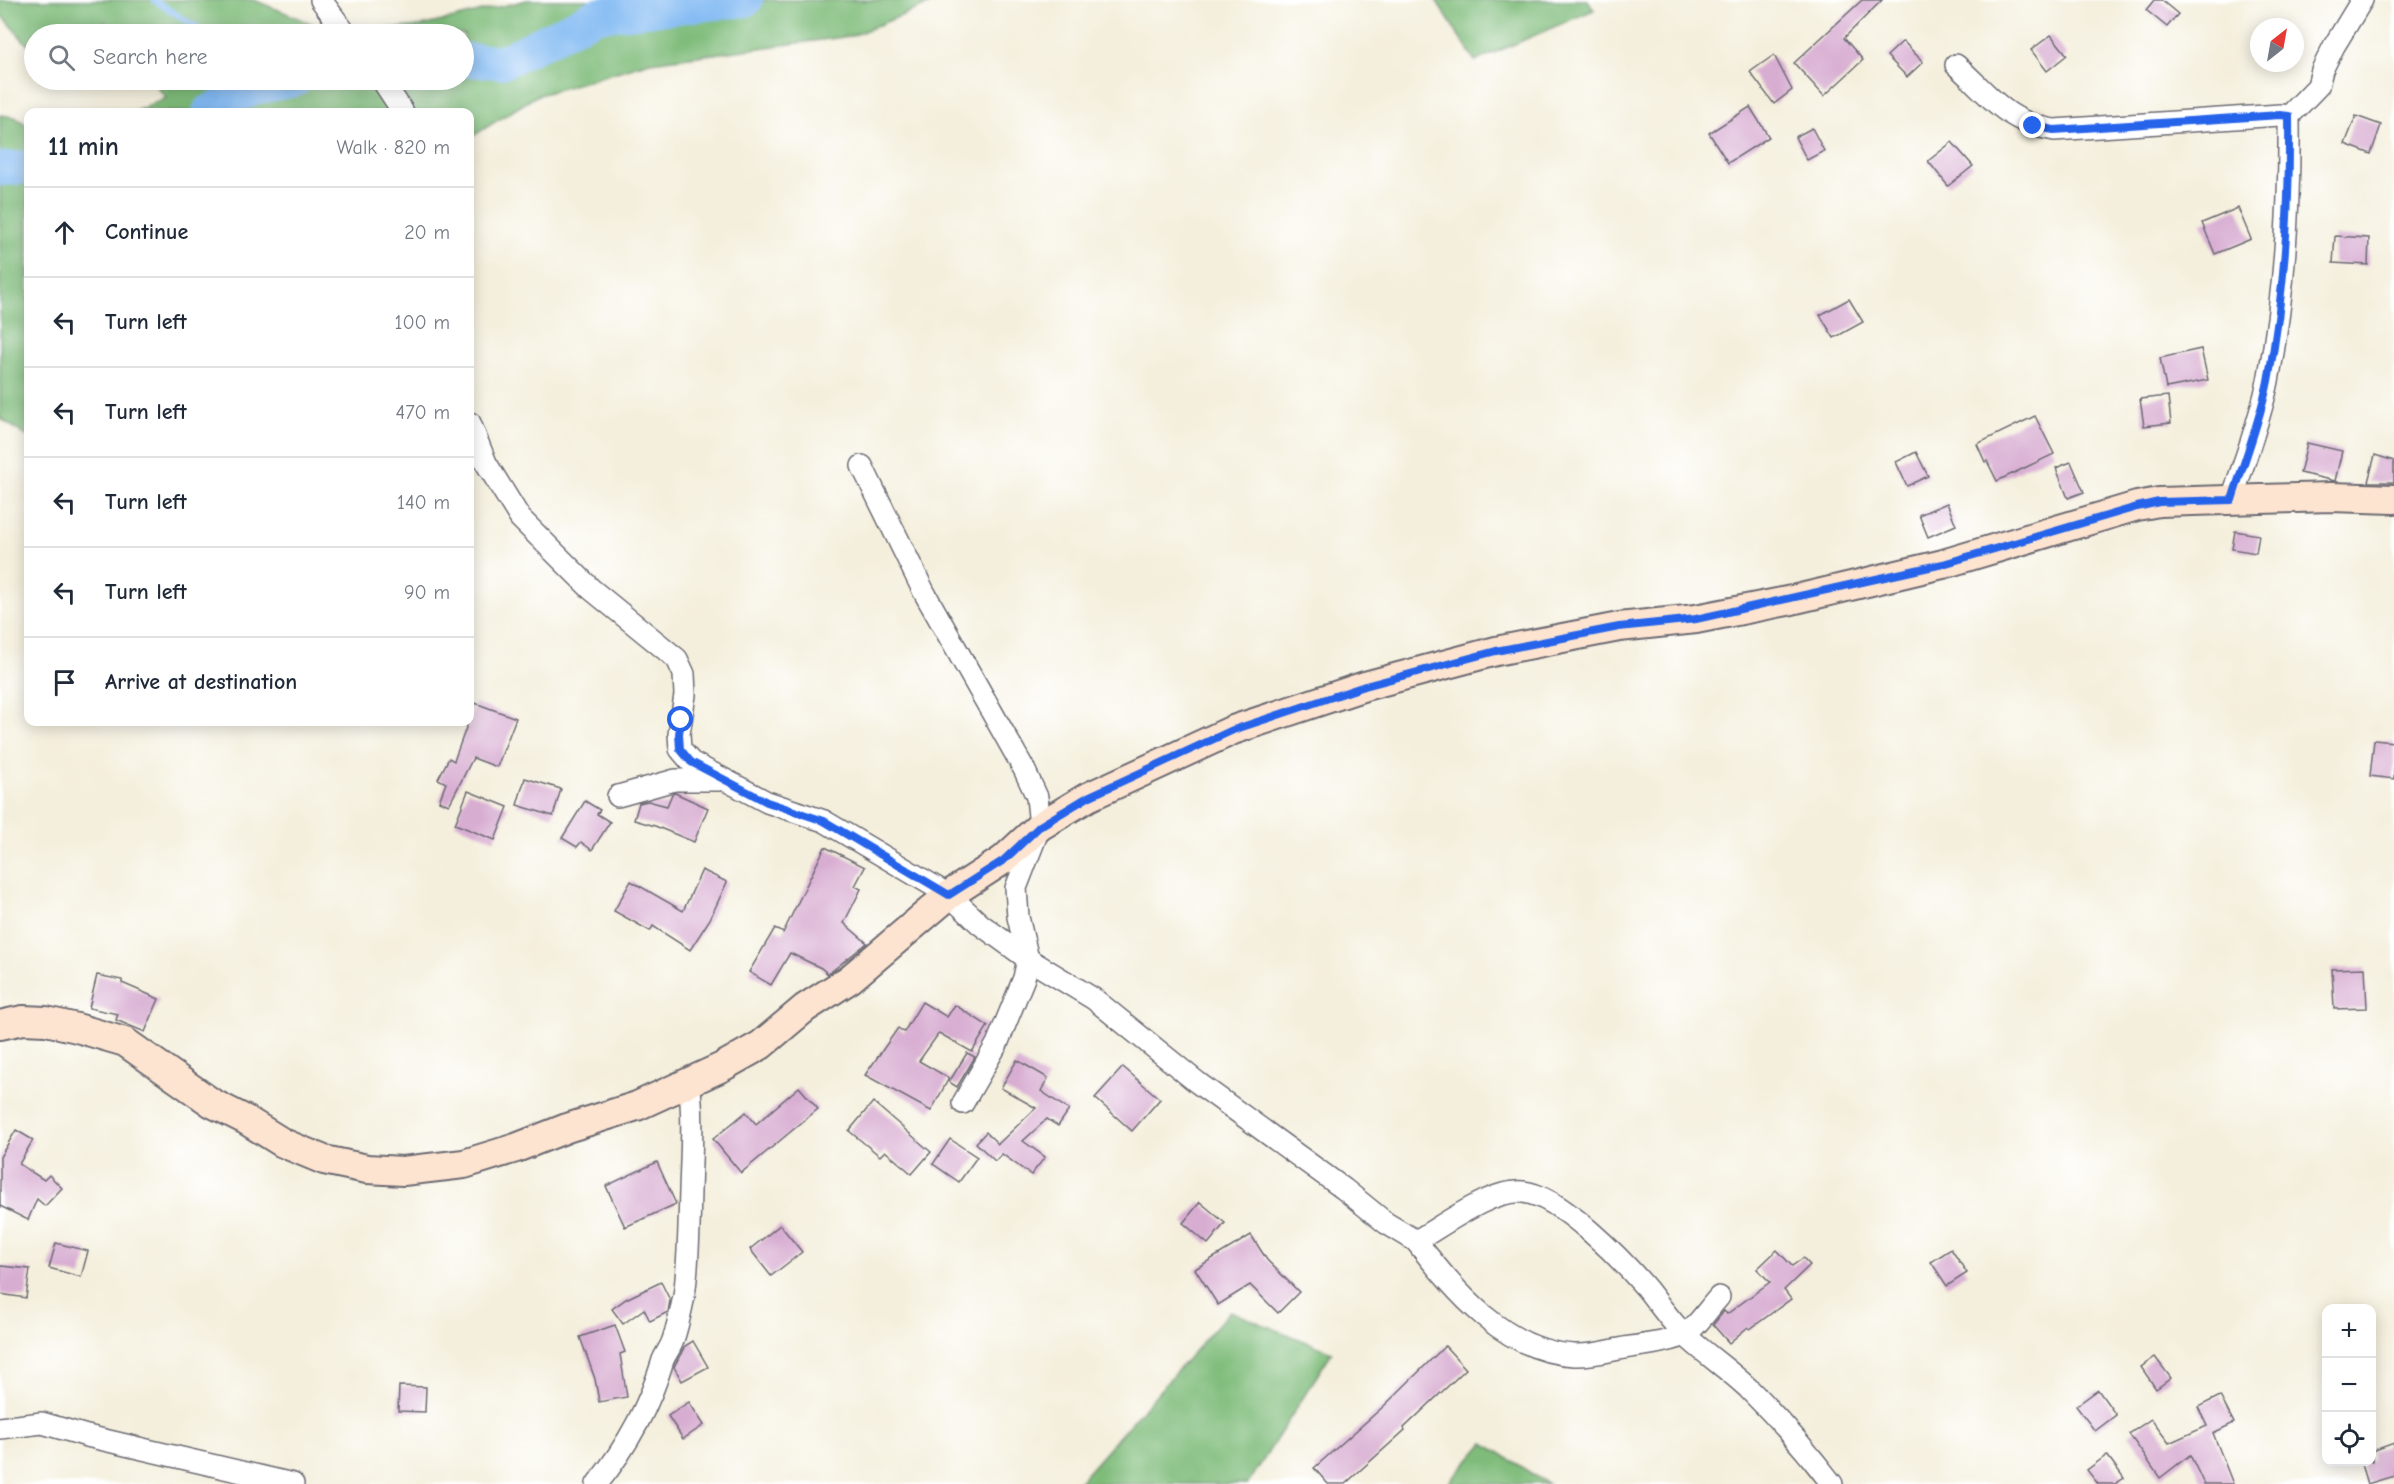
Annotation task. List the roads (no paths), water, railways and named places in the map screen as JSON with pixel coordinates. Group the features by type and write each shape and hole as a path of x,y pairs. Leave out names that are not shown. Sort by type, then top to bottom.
{"street":[{"path":"321,0 339,24"},
{"path":"2232,500 2268,383 2285,272 2290,186 2289,116 2318,86 2322,70 2334,46 2362,0"},
{"path":"1956,64 1995,103 2017,119 2033,126 2054,130 2289,116"},
{"path":"389,90 400,108"},
{"path":"474,433 486,464 520,518 591,590 677,659 684,674 685,695 679,734 680,749 691,762 767,802 824,821 949,895 980,924 1028,959 1094,999 1198,1083 1344,1189 1386,1223 1416,1241 1452,1285 1496,1325 1535,1347 1575,1355 1603,1352 1685,1335 1719,1297"},
{"path":"862,466 928,601 1038,797 1040,826 1017,888 1018,917 1028,959 1020,988 997,1044 963,1103"},
{"path":"0,1025 23,1020 46,1021 125,1042 212,1103 284,1143 324,1160 367,1169 403,1171 464,1164 516,1149 567,1128 637,1106 722,1067 761,1045 805,1008 850,979 884,952 949,895 1004,860 1040,826 1109,787 1233,730 1365,686 1496,651 1619,627 1696,619 1791,600 1943,564 2159,502 2331,496 2394,499"},
{"path":"618,796 675,780 724,780"},
{"path":"597,1484 618,1456 649,1398 673,1342 681,1311 689,1212 692,1106 689,1082"},
{"path":"1416,1241 1493,1198 1507,1193 1521,1192 1544,1198 1567,1213 1610,1251 1645,1287 1685,1335 1747,1387 1806,1450 1833,1484"},
{"path":"0,1428 42,1423 87,1436 293,1484"}],"waterway":[{"path":"154,0 191,24"},
{"path":"474,61 503,62 597,15 746,0"},
{"path":"216,108 249,90"},
{"path":"0,169 24,167"}]}
